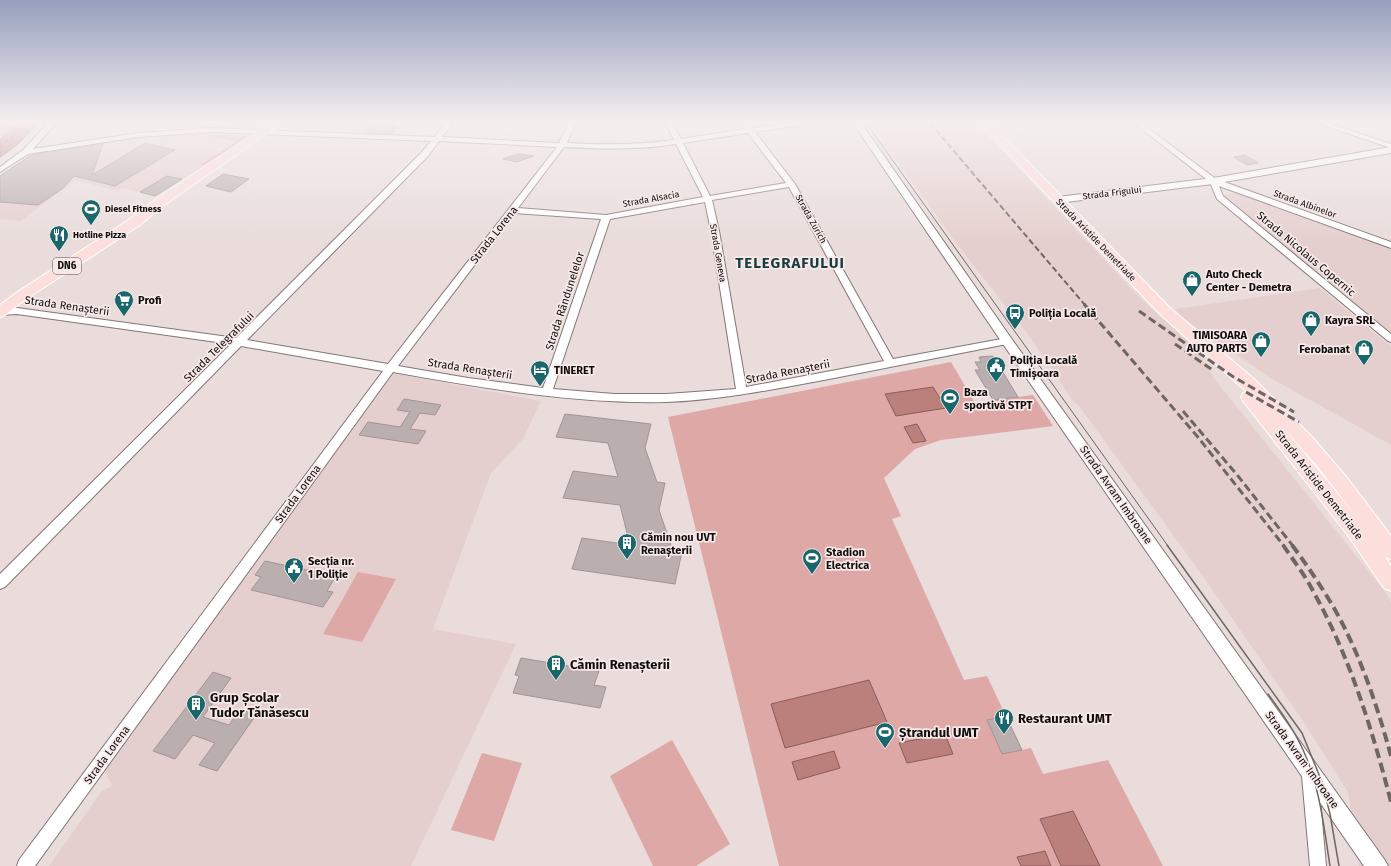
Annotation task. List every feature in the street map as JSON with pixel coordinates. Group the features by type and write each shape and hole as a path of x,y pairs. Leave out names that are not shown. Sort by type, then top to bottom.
{"main road":[{"name":"DN6","path":"0,312 26,293 135,222 164,207 225,163"},
{"name":"Strada Aristide Demetriade","path":"1023,163 1165,311 1247,382 1275,409 1331,470 1391,552"},
{"name":"Strada Frigului","path":"1058,200 1213,181 1314,163"},
{"name":"Strada Aristide Demetriade","path":"1213,354 1285,440 1354,528 1391,582"}],"street":[{"path":"0,170 10,163"},
{"name":"Strada Telegrafului","path":"0,583 416,163"},
{"name":"Strada Lorena","path":"25,866 390,369 548,163"},
{"name":"Strada Geneva","path":"689,163 708,199 715,231 742,392"},
{"name":"Strada Zurich","path":"776,163 792,184 891,364"},
{"name":"Strada Avram Imbroane","path":"885,163 1007,341 1377,866"},
{"name":"Strada Albinelor","path":"1190,163 1213,181 1391,245"},
{"name":"Strada Nicolaus Copernic","path":"1213,181 1220,197 1391,339"},
{"name":"Strada Alsacia","path":"513,210 606,217 792,184"},
{"name":"Strada Rândunelelor","path":"548,392 606,217"},
{"name":"Strada Renașterii","path":"0,312 17,311 240,342 468,382 548,392 614,398 667,398 742,392 1007,341"},
{"path":"1310,772 1318,866"}],"shaded area":[{"path":"19,163 208,163 155,196 122,188 118,191 75,180 21,221 0,219 0,176"},
{"path":"899,163 1014,163 1142,300 1194,347 1216,381 1386,593 1391,602 1391,866 1359,866 1348,792 1301,718 1200,572 1079,406 1073,401 1030,337 957,244"},
{"path":"1234,192 1391,248 1391,333 1222,197"},
{"path":"1320,288 1391,347 1391,445 1274,380 1186,321 1175,309"},
{"path":"951,362 975,403 1033,395 1053,426 941,440 915,449 884,478 901,516 892,519 964,680 987,676 1022,750 1031,748 1043,774 1108,760 1163,866 779,866 668,417"},
{"path":"393,373 541,401 523,439 491,473 433,629 516,644 411,866 49,866 101,792 112,786 103,768"},
{"path":"933,387 946,408 896,416 885,394"},
{"path":"917,424 926,441 913,443 904,427"},
{"path":"358,572 396,579 362,642 323,634"},
{"path":"869,680 887,722 785,748 771,704"},
{"path":"945,734 953,754 907,763 899,743"},
{"path":"672,740 730,844 696,866 653,866 610,776"},
{"path":"834,751 840,768 798,780 792,762"},
{"path":"482,753 522,763 494,841 451,830"},
{"path":"1073,811 1100,866 1061,866 1040,819"},
{"path":"1045,851 1051,866 1021,866 1017,857"}],"building":[{"path":"19,163 96,163 92,175 111,163 153,163 115,186 74,176 62,189 38,205 0,202 0,176"},
{"path":"223,174 249,179 231,192 206,186"},
{"path":"167,176 182,179 155,196 140,192"},
{"name":"Poliția Locală Timișoara","path":"993,356 1018,397 993,400 975,370 980,370 975,362 981,362 979,357"},
{"path":"404,399 441,405 435,415 420,413 410,429 426,431 418,444 359,435 368,422 400,427 410,412 397,410"},
{"path":"565,414 651,424 645,448 657,482 665,483 659,510 673,551 682,552 675,584 572,569 582,538 630,545 620,505 563,498 573,471 618,477 608,443 556,437"},
{"name":"Secția nr. 1 Poliție","path":"265,561 336,576 327,591 333,592 323,607 251,590 261,577 255,575"},
{"name":"Cămin Renașterii","path":"521,658 599,671 594,685 606,687 600,708 513,693 519,676 515,675"},
{"name":"Grup Școlar Tudor Tănăsescu","path":"213,672 231,678 203,717 229,725 240,709 256,715 217,771 199,765 215,743 193,735 175,759 153,751"},
{"name":"Restaurant UMT","path":"1006,716 1022,750 1002,754 987,720"}],"tram line":[{"path":"895,163 1168,546"},
{"path":"1167,545 1302,733 1322,782 1330,814 1339,866"},
{"path":"1268,694 1288,722 1304,752 1318,794 1330,866"}],"railway":[{"path":"964,163 1085,305"},
{"path":"1084,304 1197,436 1284,546"},
{"path":"1139,311 1232,376 1294,412"},
{"path":"1175,344 1214,371"},
{"path":"1246,392 1299,422"},
{"path":"1183,411 1238,476 1293,546"},
{"path":"1283,545 1310,585 1326,616 1349,668 1368,721 1391,802"},
{"path":"1292,545 1334,608 1352,643 1374,699 1391,756"}],"place":[{"name":"Diesel Fitness","path":"91,226"},
{"name":"Hotline Pizza","path":"59,252"},
{"name":"Auto Check Center - Demetra","path":"1192,297"},
{"name":"Profi","path":"124,317"},
{"name":"Poliția Locală","path":"1015,330"},
{"name":"Kayra SRL","path":"1311,337"},
{"name":"TIMISOARA AUTO PARTS","path":"1261,358"},
{"name":"Ferobanat","path":"1364,366"},
{"name":"Poliția Locală Timișoara","path":"996,383"},
{"name":"TINERET","path":"540,387"},
{"name":"Baza sportivă STPT","path":"950,415"},
{"name":"Cămin nou UVT Renașterii","path":"627,560"},
{"name":"Stadion Electrica","path":"812,575"},
{"name":"Secția nr. 1 Poliție","path":"294,584"},
{"name":"Cămin Renașterii","path":"556,681"},
{"name":"Grup Școlar Tudor Tănăsescu","path":"196,721"},
{"name":"Restaurant UMT","path":"1004,735"},
{"name":"Ștrandul UMT","path":"885,749"}],"district":[{"name":"TELEGRAFULUI","path":"790,263"}]}
